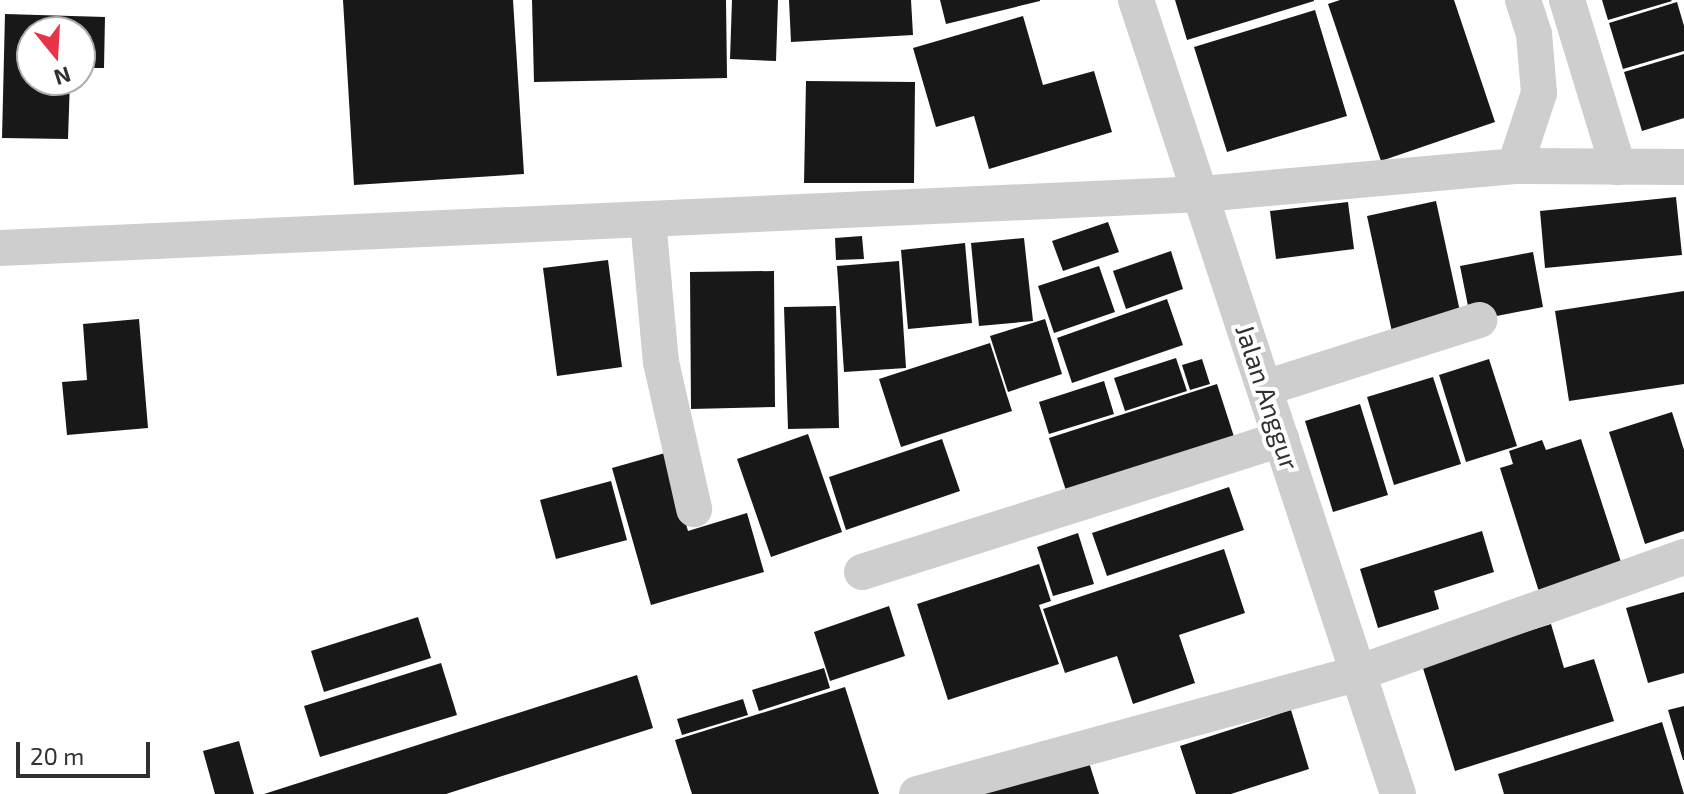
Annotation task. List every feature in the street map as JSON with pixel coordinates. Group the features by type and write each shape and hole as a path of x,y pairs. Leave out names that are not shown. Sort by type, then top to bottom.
{"street":[{"name":"Jalan Anggur","path":"1136,0 1398,794"},
{"path":"1515,166 1539,93 1534,34 1523,0"},
{"path":"1567,0 1618,167"},
{"path":"0,248 1202,194 1515,166 1684,167"},
{"path":"648,220 661,362 694,509"},
{"path":"1265,388 1479,320"},
{"path":"862,572 1281,439"},
{"path":"917,794 1358,673 1684,557"}],"building":[{"path":"343,0 513,0 524,174 354,185"},
{"path":"532,0 726,0 727,78 534,82"},
{"path":"732,0 778,0 776,61 730,59"},
{"path":"789,0 911,0 913,35 791,42"},
{"path":"940,0 1040,0 1040,1 946,24"},
{"path":"1175,0 1314,0 1314,1 1187,40"},
{"path":"1340,0 1454,0 1495,122 1381,161 1328,4"},
{"path":"1602,0 1671,0 1672,1 1608,20"},
{"path":"1677,2 1684,26 1684,51 1623,69 1609,23"},
{"path":"1315,10 1347,116 1227,152 1194,47"},
{"path":"5,14 72,16 16,16 16,96 69,96 68,139 2,138"},
{"path":"1023,16 1043,85 1094,71 1112,132 989,169 974,116 936,127 913,48"},
{"path":"96,17 105,17 104,68 96,68"},
{"path":"1684,54 1684,118 1642,131 1624,72"},
{"path":"806,81 915,82 914,183 804,183"},
{"path":"1676,197 1682,255 1545,268 1540,211"},
{"path":"1436,201 1461,316 1392,332 1367,216"},
{"path":"1348,202 1354,249 1276,259 1270,211"},
{"path":"1108,222 1119,252 1063,271 1052,241"},
{"path":"862,236 864,259 836,260 835,238"},
{"path":"1024,238 1033,321 979,326 971,243"},
{"path":"965,243 972,323 908,329 901,250"},
{"path":"1171,251 1183,289 1126,309 1113,271"},
{"path":"1533,252 1543,307 1471,321 1460,266"},
{"path":"608,260 622,367 557,376 543,268"},
{"path":"899,261 906,368 844,372 837,266"},
{"path":"1099,266 1115,312 1054,333 1038,286"},
{"path":"774,271 775,407 691,409 690,272"},
{"path":"1684,291 1684,384 1569,401 1555,311"},
{"path":"1167,299 1183,345 1072,383 1057,338"},
{"path":"836,306 839,428 788,429 784,307"},
{"path":"139,319 148,428 67,435 62,382 87,380 83,324"},
{"path":"1045,319 1062,374 1008,392 990,336"},
{"path":"990,343 1012,411 901,447 879,379"},
{"path":"1176,358 1187,391 1125,411 1114,378"},
{"path":"1202,359 1210,384 1190,390 1182,365"},
{"path":"1489,359 1517,446 1466,462 1439,375"},
{"path":"1433,377 1461,464 1394,485 1367,397"},
{"path":"1104,381 1114,414 1049,434 1039,402"},
{"path":"1217,384 1237,446 1069,500 1049,438"},
{"path":"1360,404 1388,495 1333,512 1305,421"},
{"path":"1672,412 1684,450 1684,531 1645,544 1609,432"},
{"path":"808,434 842,532 771,557 737,459"},
{"path":"942,439 960,491 846,530 829,477"},
{"path":"1581,439 1623,568 1540,595 1500,468 1513,464 1509,451 1542,440 1546,450"},
{"path":"665,453 688,531 747,513 764,572 651,605 612,468"},
{"path":"611,481 627,540 556,559 540,500"},
{"path":"1229,487 1244,530 1107,576 1092,533"},
{"path":"1482,531 1494,572 1434,591 1439,609 1378,628 1360,569"},
{"path":"1078,533 1094,584 1053,596 1037,547"},
{"path":"1224,549 1245,613 1179,635 1195,683 1133,704 1117,656 1065,673 1043,609"},
{"path":"1039,564 1051,601 1039,605 1059,664 948,700 917,604"},
{"path":"1684,592 1684,673 1648,683 1626,608"},
{"path":"889,606 905,656 830,681 814,632"},
{"path":"418,617 431,658 324,692 311,651"},
{"path":"1551,624 1564,668 1594,659 1614,721 1455,771 1422,665"},
{"path":"441,663 457,715 320,757 304,706"},
{"path":"824,668 830,688 759,711 752,690"},
{"path":"637,675 653,728 446,794 264,794"},
{"path":"845,687 879,794 692,794 675,740"},
{"path":"743,699 748,715 682,735 677,719"},
{"path":"1684,706 1684,760 1683,760 1668,710"},
{"path":"1291,710 1309,769 1231,794 1196,794 1180,746"},
{"path":"1662,722 1684,794 1504,794 1498,774"},
{"path":"239,741 254,794 215,794 203,751"},
{"path":"1086,753 1099,794 956,794"}]}
